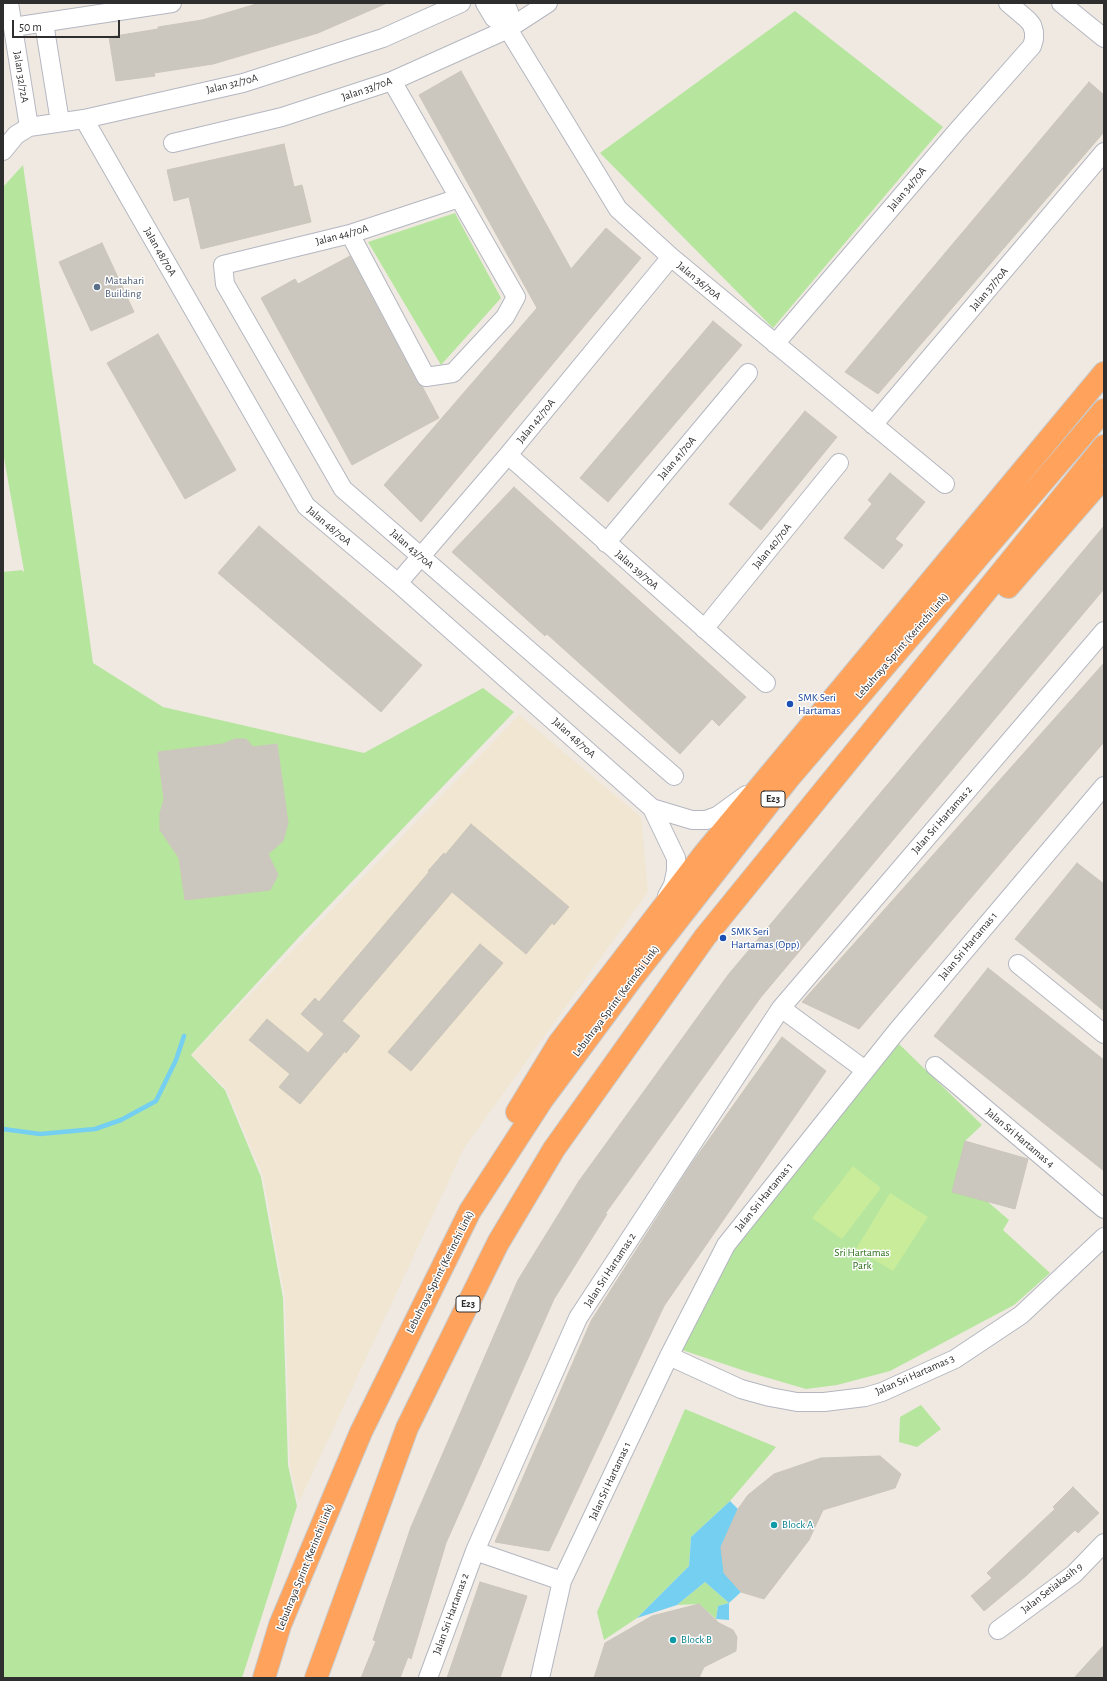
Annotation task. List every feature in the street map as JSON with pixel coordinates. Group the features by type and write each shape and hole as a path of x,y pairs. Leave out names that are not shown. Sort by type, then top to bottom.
{"highway":[{"path":"470,1211 486,1160 559,1043 704,854 760,785 1104,373"},
{"name":"Lebuhraya Sprint (Kerinchi Link)","path":"264,1678 280,1625 361,1432 470,1211 542,1100 633,977 788,779 1104,410"},
{"name":"E23","path":"316,1678 407,1428 498,1243 554,1149 685,964 1104,446"},
{"path":"766,862 1104,476"}],"street":[{"name":"Jalan 32/72A","path":"9,3 29,127"},
{"path":"13,27 172,3"},
{"name":"Jalan 32/70A","path":"3,151 16,135 29,127 84,119 243,83 383,38 461,3"},
{"name":"Jalan 36/70A","path":"485,3 494,18 508,29 618,209 671,257 945,484"},
{"path":"504,3 509,12 508,29"},
{"name":"Jalan 33/70A","path":"173,143 282,117 392,81 508,29 548,3"},
{"name":"Jalan 34/70A","path":"775,344 956,131 1032,46 1034,32 1028,20 1008,3"},
{"path":"1062,3 1104,38"},
{"path":"1077,3 1104,23"},
{"path":"44,22 60,122"},
{"path":"350,234 426,377 453,373 505,317 516,297 392,81"},
{"name":"Jalan 48/70A","path":"84,119 306,506 398,583 652,808 676,858 676,871 673,885 662,908"},
{"name":"Jalan 37/70A","path":"873,425 1104,152"},
{"name":"Jalan 44/70A","path":"223,265 350,234 459,198"},
{"name":"Jalan 42/70A","path":"398,583 508,455 671,257"},
{"name":"Jalan 43/70A","path":"223,265 225,284 343,489 674,776"},
{"name":"Jalan 41/70A","path":"606,543 748,373"},
{"name":"Jalan 39/70A","path":"508,455 766,683"},
{"name":"Jalan 40/70A","path":"704,628 839,463"},
{"name":"Jalan Sri Hartamas 2","path":"428,1678 475,1551 578,1318 781,1008 1104,631"},
{"name":"Jalan 48/70A","path":"652,808 692,820 706,820 717,816 760,785"},
{"name":"Jalan Sri Hartamas 1","path":"540,1678 562,1581 669,1356 726,1245 865,1070 1104,786"},
{"path":"1018,964 1104,1034"},
{"path":"781,1008 865,1070"},
{"name":"Jalan Sri Hartamas 4","path":"935,1066 1104,1209"},
{"name":"Jalan Sri Hartamas 3","path":"669,1356 741,1389 770,1398 797,1402 824,1402 865,1397 882,1392 954,1359 1021,1315 1104,1237"},
{"name":"Jalan Setiakasih 9","path":"998,1630 1074,1574 1104,1543"},
{"path":"475,1551 562,1581"}],"shaded area":[{"path":"519,715 641,817 648,892 464,1148 299,1502 290,1466 285,1297 263,1176 226,1088 192,1055"}],"green space":[{"path":"795,11 943,127 773,328 600,153"},
{"path":"23,165 93,663 163,707 364,753 483,688 514,712 299,937 191,1055 225,1090 261,1177 283,1298 288,1465 297,1506 242,1678 3,1678 3,572 24,571 3,452 3,187","holes":["235,739 253,747 277,744 288,823 283,841 268,854 278,875 270,890 185,900 179,858 160,830 160,813 164,800 158,752 223,744"]},
{"path":"455,213 501,298 441,365 368,242"},
{"name":"Sri Hartamas Park","path":"896,1041 982,1125 965,1141 988,1202 1009,1220 1003,1230 1050,1273 1014,1305 890,1371 837,1385 806,1389 748,1372 676,1348 729,1245"},
{"path":"853,1166 881,1188 842,1239 812,1218"},
{"path":"890,1193 928,1217 893,1271 856,1249"},
{"path":"921,1405 941,1429 917,1447 899,1442 900,1417"},
{"path":"685,1409 776,1447 730,1501 691,1537 689,1566 637,1618 604,1640 597,1612"},
{"path":"705,1582 729,1603 718,1606 716,1619 699,1604 677,1605"}],"water":[{"path":"730,1501 738,1509 721,1547 724,1573 741,1592 729,1603 705,1582 677,1605 637,1618 689,1566 691,1537"},
{"path":"729,1603 729,1620 716,1619 718,1606"}],"building":[{"path":"260,3 387,3 318,33 213,64 154,73 155,76 116,81 109,37 202,20"},
{"path":"461,71 571,269 606,228 641,258 421,522 384,485 537,308 419,95"},
{"path":"1089,82 1104,95 1104,132 878,394 845,372"},
{"path":"284,144 294,187 302,185 311,222 201,249 189,197 174,201 167,170"},
{"name":"Matahari Building","path":"102,243 134,312 91,331 59,262"},
{"path":"350,256 417,382 422,386 439,418 352,465 261,298 295,279 298,284"},
{"path":"713,321 742,345 608,502 580,478"},
{"path":"158,334 236,470 185,499 107,363"},
{"path":"805,411 837,437 761,530 729,504"},
{"path":"890,473 925,502 895,539 903,545 883,569 844,538 872,504 868,500"},
{"path":"514,487 746,697 719,726 712,719 680,754 547,634 545,636 452,552"},
{"path":"259,526 422,665 381,712 218,573"},
{"path":"1104,526 1104,589 761,997 605,1214 607,1214 554,1299 446,1543 411,1659 408,1657 400,1678 361,1678 376,1641 373,1640 411,1527 518,1280 579,1181 728,975"},
{"path":"1104,663 1104,742 859,1029 802,1002"},
{"path":"235,739 246,739 253,747 277,744 288,823 283,841 268,854 278,875 270,890 185,900 179,858 160,830 160,813 164,800 158,752 223,744"},
{"path":"471,824 569,907 554,925 552,923 526,954 452,892 342,1021 360,1036 346,1053 345,1051 300,1104 279,1087 290,1074 249,1040 267,1019 308,1053 324,1034 301,1014 315,998 319,1002 429,872 428,871 444,853 445,855"},
{"path":"1077,863 1104,884 1104,1011 1015,939"},
{"path":"480,944 503,963 411,1071 388,1052"},
{"path":"988,968 1104,1060 1104,1171 934,1036"},
{"path":"782,1037 826,1071 664,1306 549,1551 495,1542 591,1321 690,1166"},
{"path":"965,1141 1028,1159 1015,1209 952,1192"},
{"name":"Block A","path":"880,1456 901,1474 895,1488 823,1510 809,1540 764,1599 741,1592 724,1573 721,1547 738,1509 748,1495 774,1474 821,1458"},
{"path":"1073,1487 1099,1513 1078,1533 1075,1530 1027,1575 984,1611 971,1596 992,1578 987,1573 1055,1509 1053,1507"},
{"path":"480,1582 527,1596 500,1678 447,1678"},
{"name":"Block B","path":"699,1604 719,1623 733,1630 737,1637 736,1651 704,1667 699,1678 594,1678 605,1643 652,1616"},
{"path":"1104,1645 1104,1678 1074,1678"}],"waterway":[{"path":"3,1129 40,1134 95,1129 121,1120 156,1101 176,1060 184,1036"}],"place":[{"name":"Matahari Building","path":"97,287"},
{"name":"SMK Seri Hartamas","path":"790,704"},
{"name":"SMK Seri Hartamas (Opp)","path":"723,938"},
{"name":"Block A","path":"774,1525"},
{"name":"Block B","path":"673,1640"}]}
